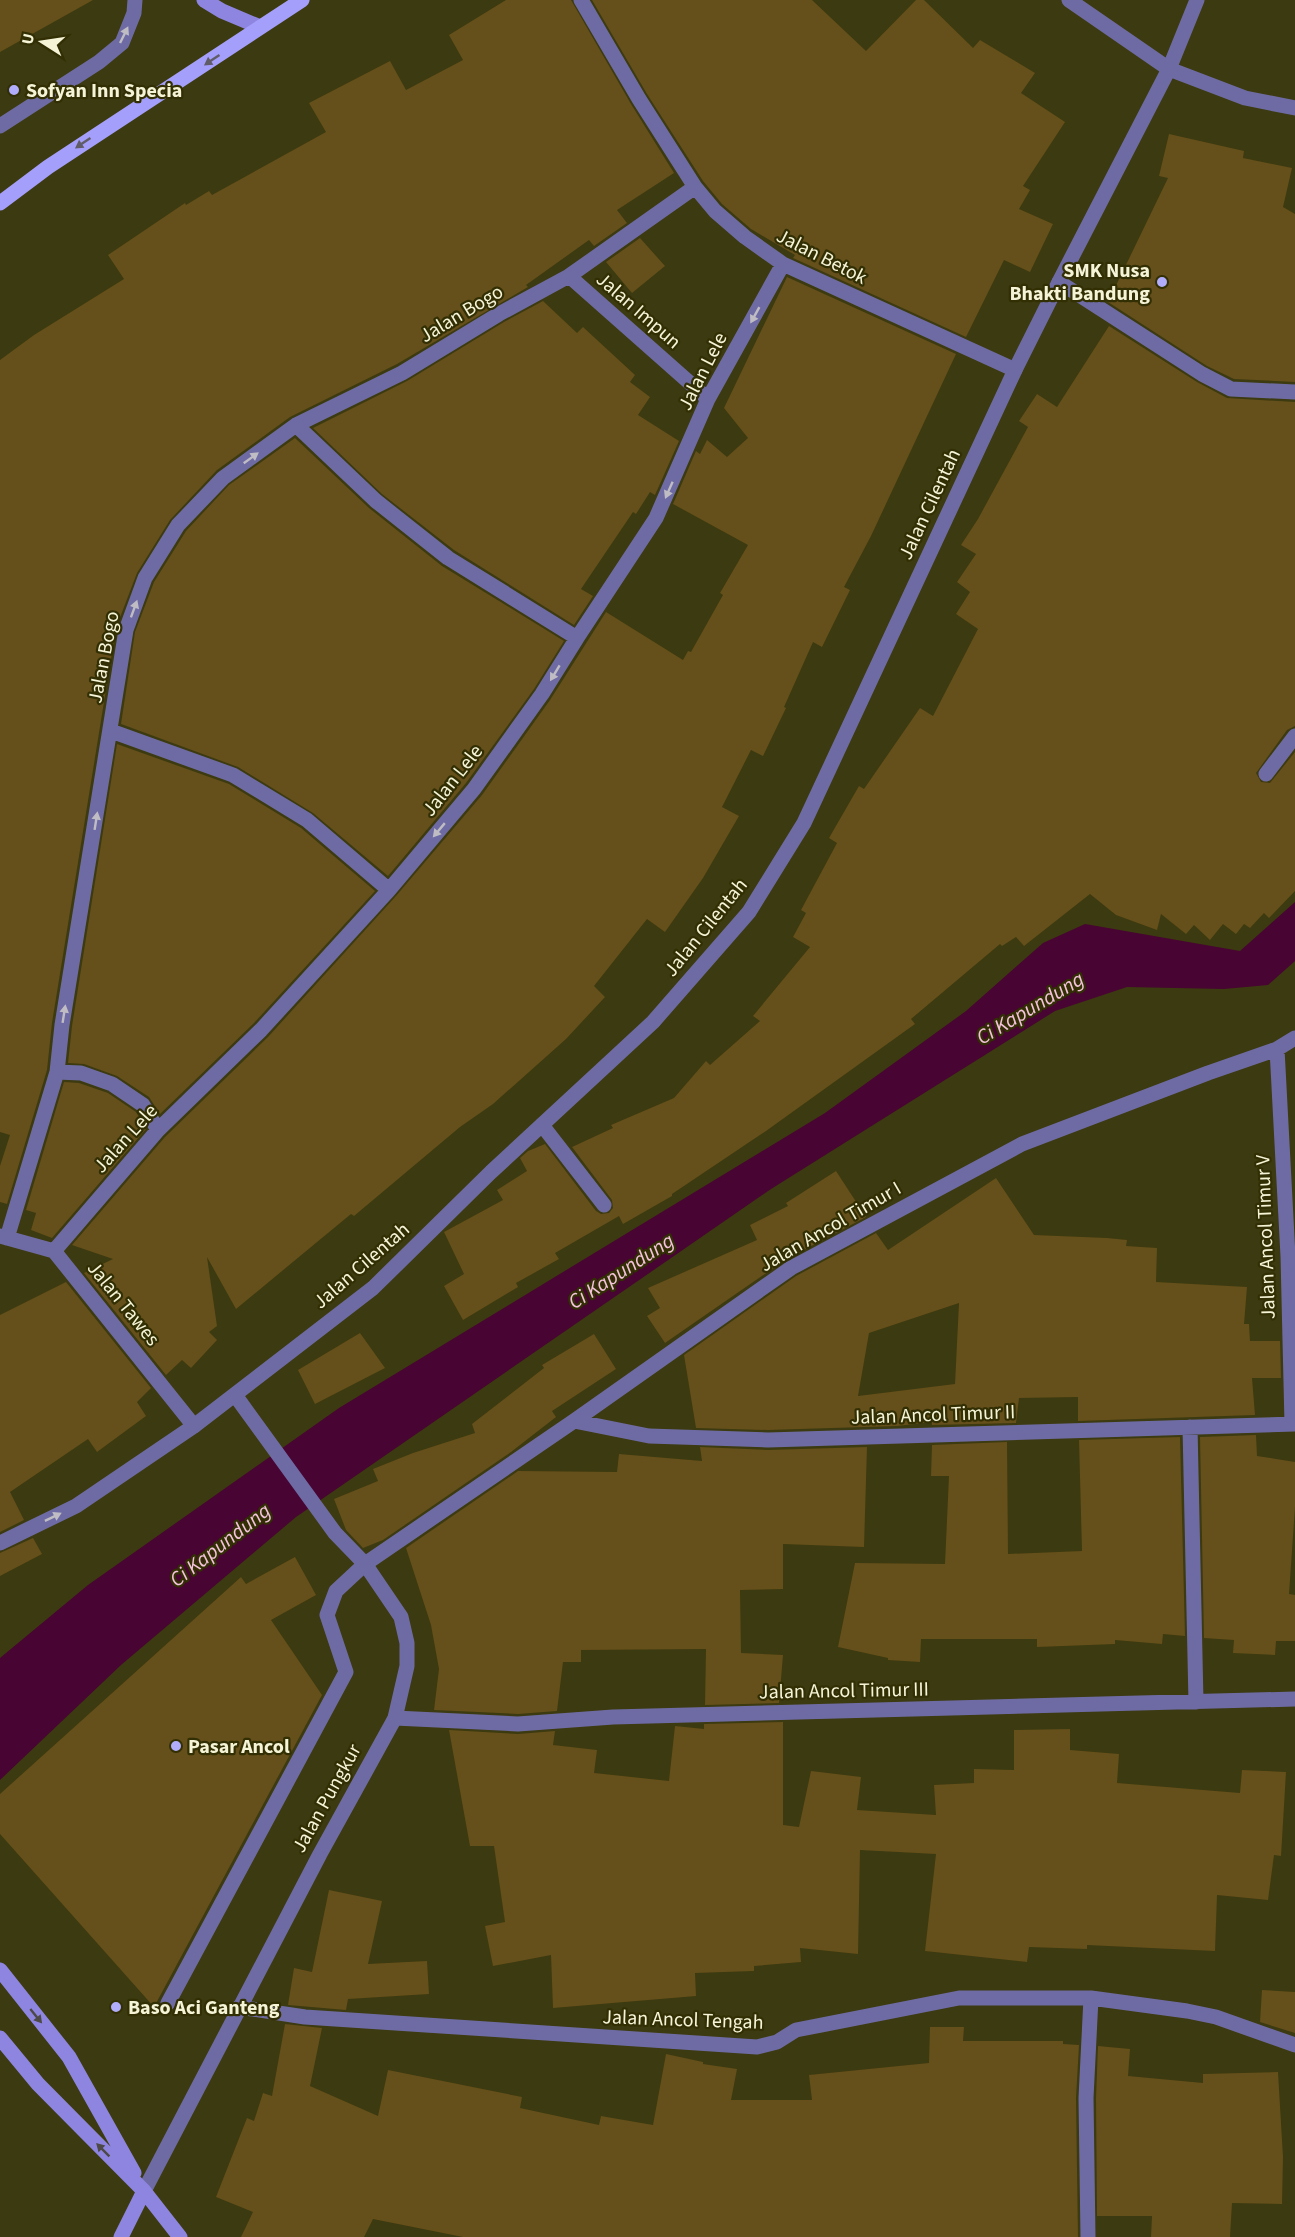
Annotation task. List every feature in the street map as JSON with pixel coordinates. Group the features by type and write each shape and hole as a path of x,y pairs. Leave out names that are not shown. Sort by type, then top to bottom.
{"main road":[{"path":"204,0 222,11 261,27"},
{"path":"0,204 48,167 302,0"},
{"path":"0,1970 69,2057 144,2191"},
{"path":"0,2038 38,2084 144,2191 180,2237"},
{"name":"Jalan Pungkur","path":"121,2237 144,2191"}],"street":[{"path":"0,126 99,62 122,43 134,13 135,0"},
{"name":"Jalan Betok","path":"581,0 639,99 695,187 715,211 745,237 783,264 1015,370"},
{"path":"1069,0 1169,69 1245,98 1295,108"},
{"name":"Jalan Cilentah","path":"0,1543 76,1506 194,1426 373,1288 653,1022 749,912 804,823 1015,370 1169,69 1197,0"},
{"name":"Jalan Bogo","path":"4,1237 57,1072 62,1025 126,630 145,578 178,525 223,478 296,425 402,373 499,314 569,276 695,187"},
{"name":"Jalan Lele","path":"54,1251 158,1130 261,1030 389,890 474,789 542,694 656,518 708,399 783,264"},
{"name":"Jalan Impun","path":"569,276 708,399"},
{"path":"1059,282 1202,374 1232,389 1295,392"},
{"path":"296,425 376,501 448,558 577,638"},
{"path":"111,731 233,774 307,820 389,890"},
{"path":"1266,774 1295,736"},
{"name":"Jalan Ancol Timur I","path":"168,2003 346,1672 327,1615 336,1591 365,1564 574,1421 791,1268 1022,1144 1208,1073 1277,1050 1295,1038"},
{"name":"Jalan Ancol Timur V","path":"1277,1050 1294,1424"},
{"path":"57,1072 81,1073 112,1084 143,1105 158,1130"},
{"path":"542,1125 604,1205"},
{"path":"4,1237 54,1251"},
{"name":"Jalan Tawes","path":"54,1251 194,1426"},
{"name":"Jalan Pungkur","path":"144,2191 239,2007 395,1718 407,1666 407,1643 401,1617 365,1564 335,1533 235,1395"},
{"name":"Jalan Ancol Timur II","path":"574,1421 649,1436 768,1440 1294,1424"},
{"path":"1190,1427 1196,1702"},
{"name":"Jalan Ancol Timur III","path":"395,1718 518,1724 613,1717 1295,1699"},
{"name":"Jalan Ancol Tengah","path":"239,2007 304,2017 757,2047 777,2042 796,2030 959,1998 1092,1998 1216,2017 1295,2047"},
{"path":"1088,2237 1086,2098 1092,1998"}],"water":[{"name":"Ci Kapundung","path":"1295,902 1295,961 1268,985 1224,989 1127,987 1055,1011 771,1189 296,1517 121,1665 0,1780 0,1658 88,1585 339,1408 825,1113 966,1011 1043,943 1085,924 1240,951"}],"building":[{"path":"0,0 93,0 0,52"},
{"path":"506,0 571,0 674,173 617,210 627,223 594,246 589,240 526,285 528,287 397,364 290,417 217,470 170,520 137,573 116,628 52,1023 47,1070 7,1204 0,1202 0,1166 10,1135 0,1132 0,360 34,335 124,279 108,255 185,203 186,205 209,191 212,195 326,132 309,103 390,61 406,90 463,60 449,35"},
{"path":"592,0 812,0 866,51 916,0 924,0 973,48 980,40 1035,73 1021,93 1065,122 1023,186 1030,190 1019,209 1053,224 1030,272 1004,260 966,337 793,258 795,255 751,229 722,204 703,181 647,94"},
{"name":"SMK Nusa Bhakti Bandung","path":"1169,134 1244,151 1243,158 1292,168 1283,207 1295,214 1295,382 1234,379 1207,366 1108,302 1168,178 1159,176"},
{"path":"640,238 665,266 632,293 606,262"},
{"path":"787,277 956,354 871,536 844,587 850,590 822,647 813,642 763,756 751,750 722,807 739,816 703,878 665,932 647,919 594,986 605,997 566,1039 493,1104 460,1127 354,1216 351,1214 236,1309 207,1257 217,1326 209,1332 217,1340 191,1368 182,1360 166,1375 84,1273 113,1259 72,1245 165,1137 268,1037 396,896 482,795 550,700 606,612 683,660 688,651 691,652 723,595 720,593 748,545 673,504 696,451 700,454 707,440 727,457 748,438 724,408"},
{"path":"543,301 577,333 583,327 635,375 630,382 650,397 638,415 679,441 655,495 650,492 636,514 633,512 581,589 593,596 574,625 454,550 382,494 313,428 407,381"},
{"path":"1109,326 1197,382 1227,398 1295,402 1295,726 1287,730 1256,773 1261,782 1270,783 1295,752 1295,891 1269,918 1264,913 1250,928 1244,924 1236,934 1223,924 1210,940 1194,925 1186,934 1161,914 1157,930 1116,915 1090,894 1024,946 1016,937 1002,946 1000,944 911,1019 915,1024 672,1196 623,1224 619,1216 555,1253 559,1259 516,1283 518,1287 463,1320 444,1286 464,1274 444,1232 503,1200 497,1190 527,1171 520,1158 528,1151 545,1144 596,1211 601,1214 609,1213 613,1208 612,1200 572,1147 613,1128 611,1125 674,1098 706,1061 710,1065 760,1021 753,1016 810,947 793,937 806,913 801,910 837,843 829,838 859,786 864,789 920,708 933,716 978,629 956,614 970,592 957,582 976,554 961,545 978,519 1028,427 1019,421 1037,394 1057,407"},
{"path":"295,438 369,508 442,566 564,641 534,689 466,783 388,876 313,813 238,767 121,724 135,632 154,582 186,531 229,485"},
{"path":"117,744 229,784 301,828 375,891 254,1023 160,1114 149,1097 117,1076 84,1064 68,1063"},
{"path":"64,1082 79,1083 108,1093 136,1112 146,1129 52,1238 31,1230 36,1213 26,1210"},
{"path":"836,1171 866,1217 785,1260 665,1343 647,1316 660,1308 648,1288 757,1240 750,1225 788,1206 786,1203"},
{"path":"996,1178 1034,1235 1127,1240 1126,1246 1157,1248 1156,1282 1247,1287 1244,1324 1249,1324 1250,1341 1280,1341 1281,1378 1252,1378 1255,1415 1078,1421 1078,1397 1019,1398 1016,1423 932,1425 932,1422 897,1426 768,1430 696,1428 684,1355 796,1276 876,1233 888,1250","holes":["959,1303 955,1384 858,1396 869,1333"]},
{"path":"66,1282 151,1388 137,1402 146,1416 97,1452 88,1439 10,1492 24,1520 0,1532 0,1315"},
{"path":"360,1333 385,1368 315,1404 298,1370"},
{"path":"594,1334 616,1369 552,1411 556,1417 511,1452 383,1540 363,1548 346,1530 334,1499 378,1481 373,1469 475,1433 472,1424 544,1368 542,1365"},
{"path":"1256,1435 1257,1456 1295,1462 1295,1507 1289,1594 1295,1595 1295,1641 1276,1641 1275,1655 1233,1653 1234,1640 1204,1638 1200,1437"},
{"path":"1180,1437 1185,1636 1163,1634 1162,1644 1115,1640 1115,1644 1037,1647 1037,1639 921,1639 920,1662 888,1660 888,1658 838,1647 855,1563 945,1564 949,1476 931,1476 932,1445 1007,1442 1008,1554 1082,1551 1079,1440"},
{"path":"700,1447 768,1450 867,1447 864,1547 783,1544 783,1589 740,1590 741,1653 783,1655 779,1703 705,1705 706,1649 581,1650 581,1662 563,1662 557,1711 518,1714 434,1710 439,1669 431,1625 406,1548 518,1471 617,1472 619,1454 702,1461"},
{"path":"33,1538 42,1554 0,1576 0,1553"},
{"name":"Pasar Ancol","path":"295,1557 316,1595 271,1620 322,1695 154,2007 0,1834 0,1794 241,1577 246,1584"},
{"path":"783,1722 783,1825 799,1827 811,1771 861,1777 857,1810 936,1815 934,1785 974,1783 974,1769 1014,1770 1014,1730 1070,1729 1070,1750 1119,1754 1117,1783 1240,1793 1242,1770 1286,1772 1281,1856 1274,1855 1268,1900 1217,1895 1215,1951 1087,1945 1087,1949 1029,1947 1027,1962 925,1951 936,1854 860,1850 858,1954 800,1948 801,1962 754,1966 754,1971 695,1973 696,1996 553,2008 551,1955 493,1966 485,1926 505,1922 494,1846 470,1846 449,1730 518,1734 555,1731 553,1745 597,1750 594,1773 669,1781 675,1726 704,1729 704,1724"},
{"path":"329,1890 382,1901 368,1964 427,1961 429,1994 348,1999 346,2010 288,2005 294,1968 312,1972"},
{"path":"1262,1990 1295,1992 1295,2033 1260,2022"},
{"path":"285,2024 322,2028 310,2086 378,2116 388,2070 522,2097 520,2108 599,2125 601,2116 653,2125 666,2054 703,2062 703,2064 737,2069 731,2100 812,2100 809,2075 929,2063 930,2027 964,2027 963,2041 1063,2041 1063,2044 1079,2045 1076,2098 1078,2237 463,2237 373,2219 364,2237 241,2237 253,2212 216,2197 247,2118 254,2121 263,2093 272,2096"},
{"path":"1098,2046 1130,2049 1128,2076 1203,2083 1203,2074 1278,2072 1283,2157 1282,2204 1232,2203 1230,2237 1151,2237 1152,2216 1097,2216"}],"place":[{"name":"Sofyan Inn Specia","path":"14,90"},
{"name":"SMK Nusa Bhakti Bandung","path":"1162,282"},
{"name":"Pasar Ancol","path":"176,1746"},
{"name":"Baso Aci Ganteng","path":"116,2007"}]}
